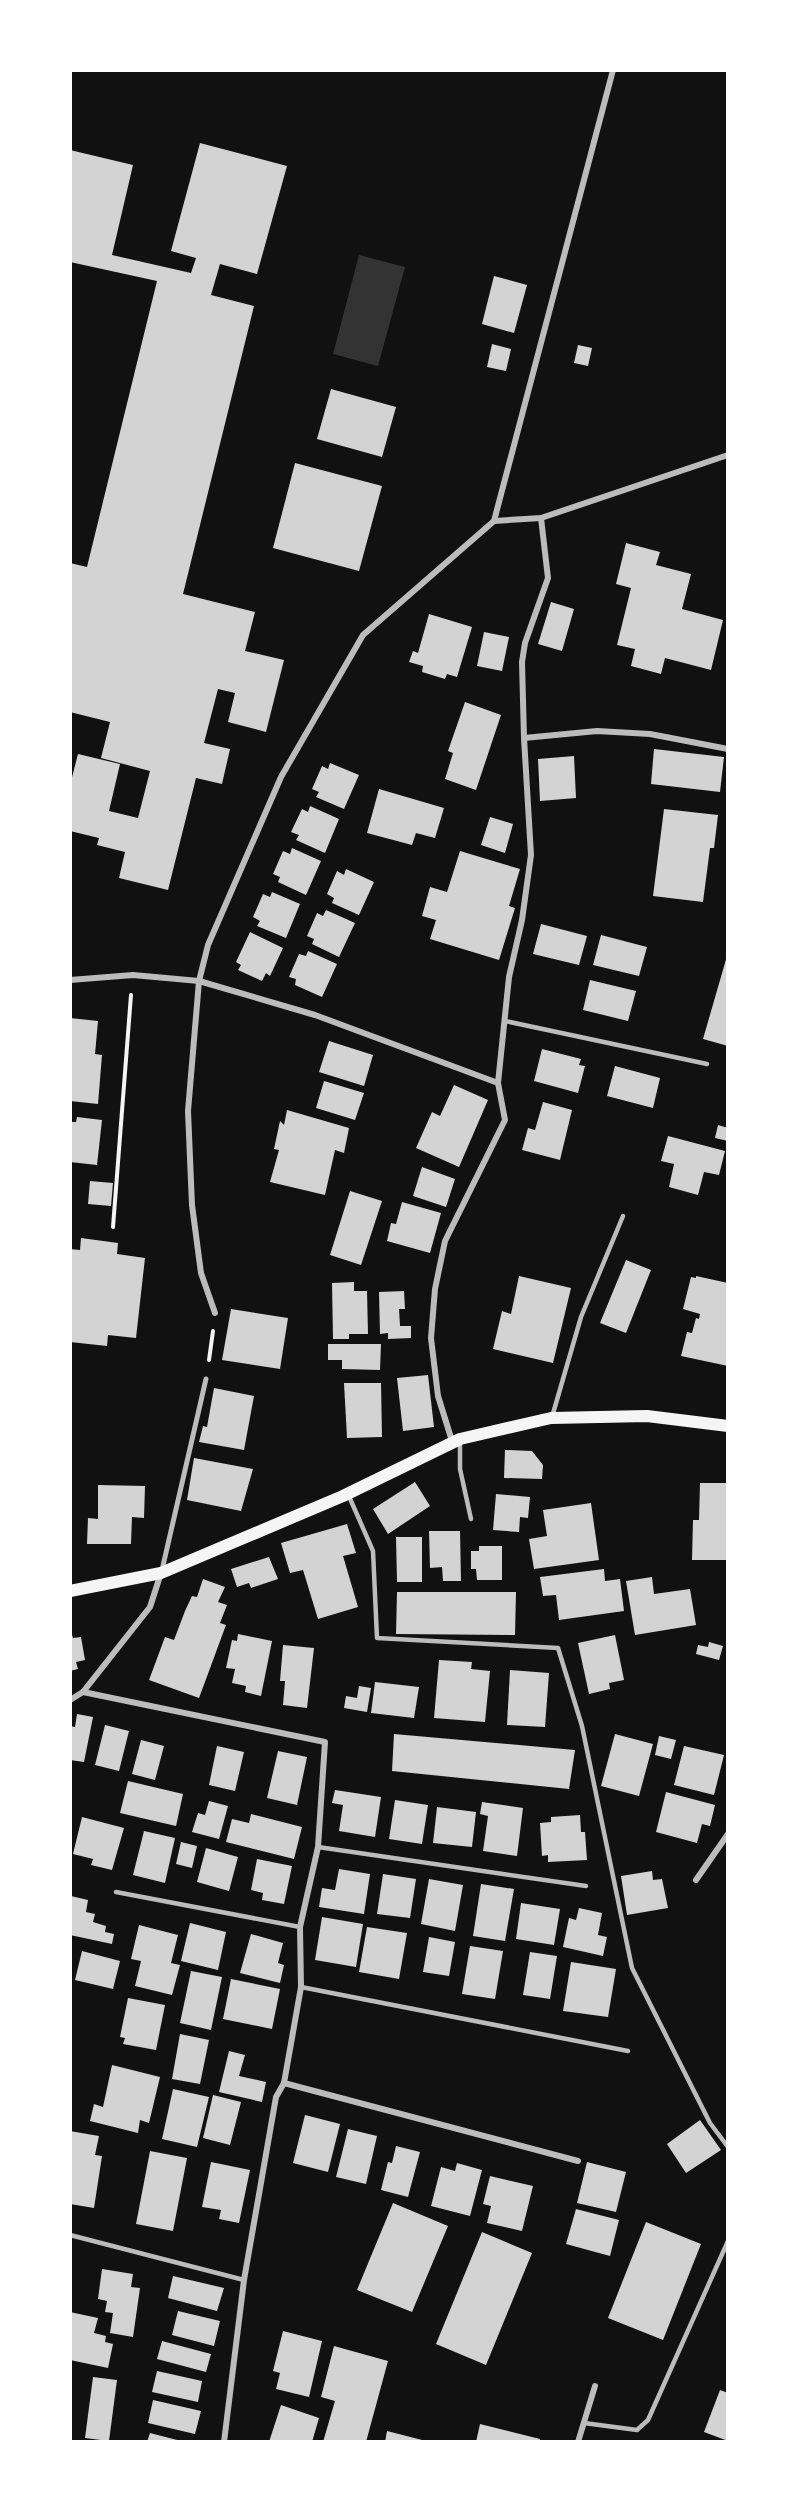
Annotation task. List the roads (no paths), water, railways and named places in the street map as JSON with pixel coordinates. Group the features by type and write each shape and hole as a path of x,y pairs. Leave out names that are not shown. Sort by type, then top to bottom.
{"main road":[{"path":"70,1591 161,1573 348,1494 456,1440 551,1418 647,1416 728,1426"}],"street":[{"path":"215,1313 201,1273 192,1205 188,1111 199,981 208,945 281,777 363,635 494,521 613,70"},
{"path":"494,521 541,518 728,455"},
{"path":"456,1440 438,1396 431,1338 435,1289 445,1241 505,1120 498,1083 509,977 522,920 531,855 522,662 525,644 548,578 541,518"},
{"path":"524,738 607,732 650,734 728,749"},
{"path":"70,980 133,975 199,981 315,1015 498,1083"},
{"path":"70,1700 83,1692 150,1607 161,1573 206,1379"},
{"path":"83,1692 325,1742 318,1847 300,1927 301,1987 284,2083 276,2097 244,2280 224,2442"},
{"path":"696,1880 728,1834"},
{"path":"284,2083 578,2161"},
{"path":"578,2442 595,2386"}],"lane":[{"path":"505,1021 707,1064"},
{"path":"551,1418 581,1317 623,1216"},
{"path":"456,1440 471,1519"},
{"path":"348,1494 373,1551 377,1638 558,1648 582,1726 632,1968 710,2123 728,2147"},
{"path":"318,1847 586,1886"},
{"path":"116,1892 300,1927"},
{"path":"301,1987 628,2051"},
{"path":"70,2235 244,2280"},
{"path":"584,2423 637,2430 648,2420 728,2241"}]}
